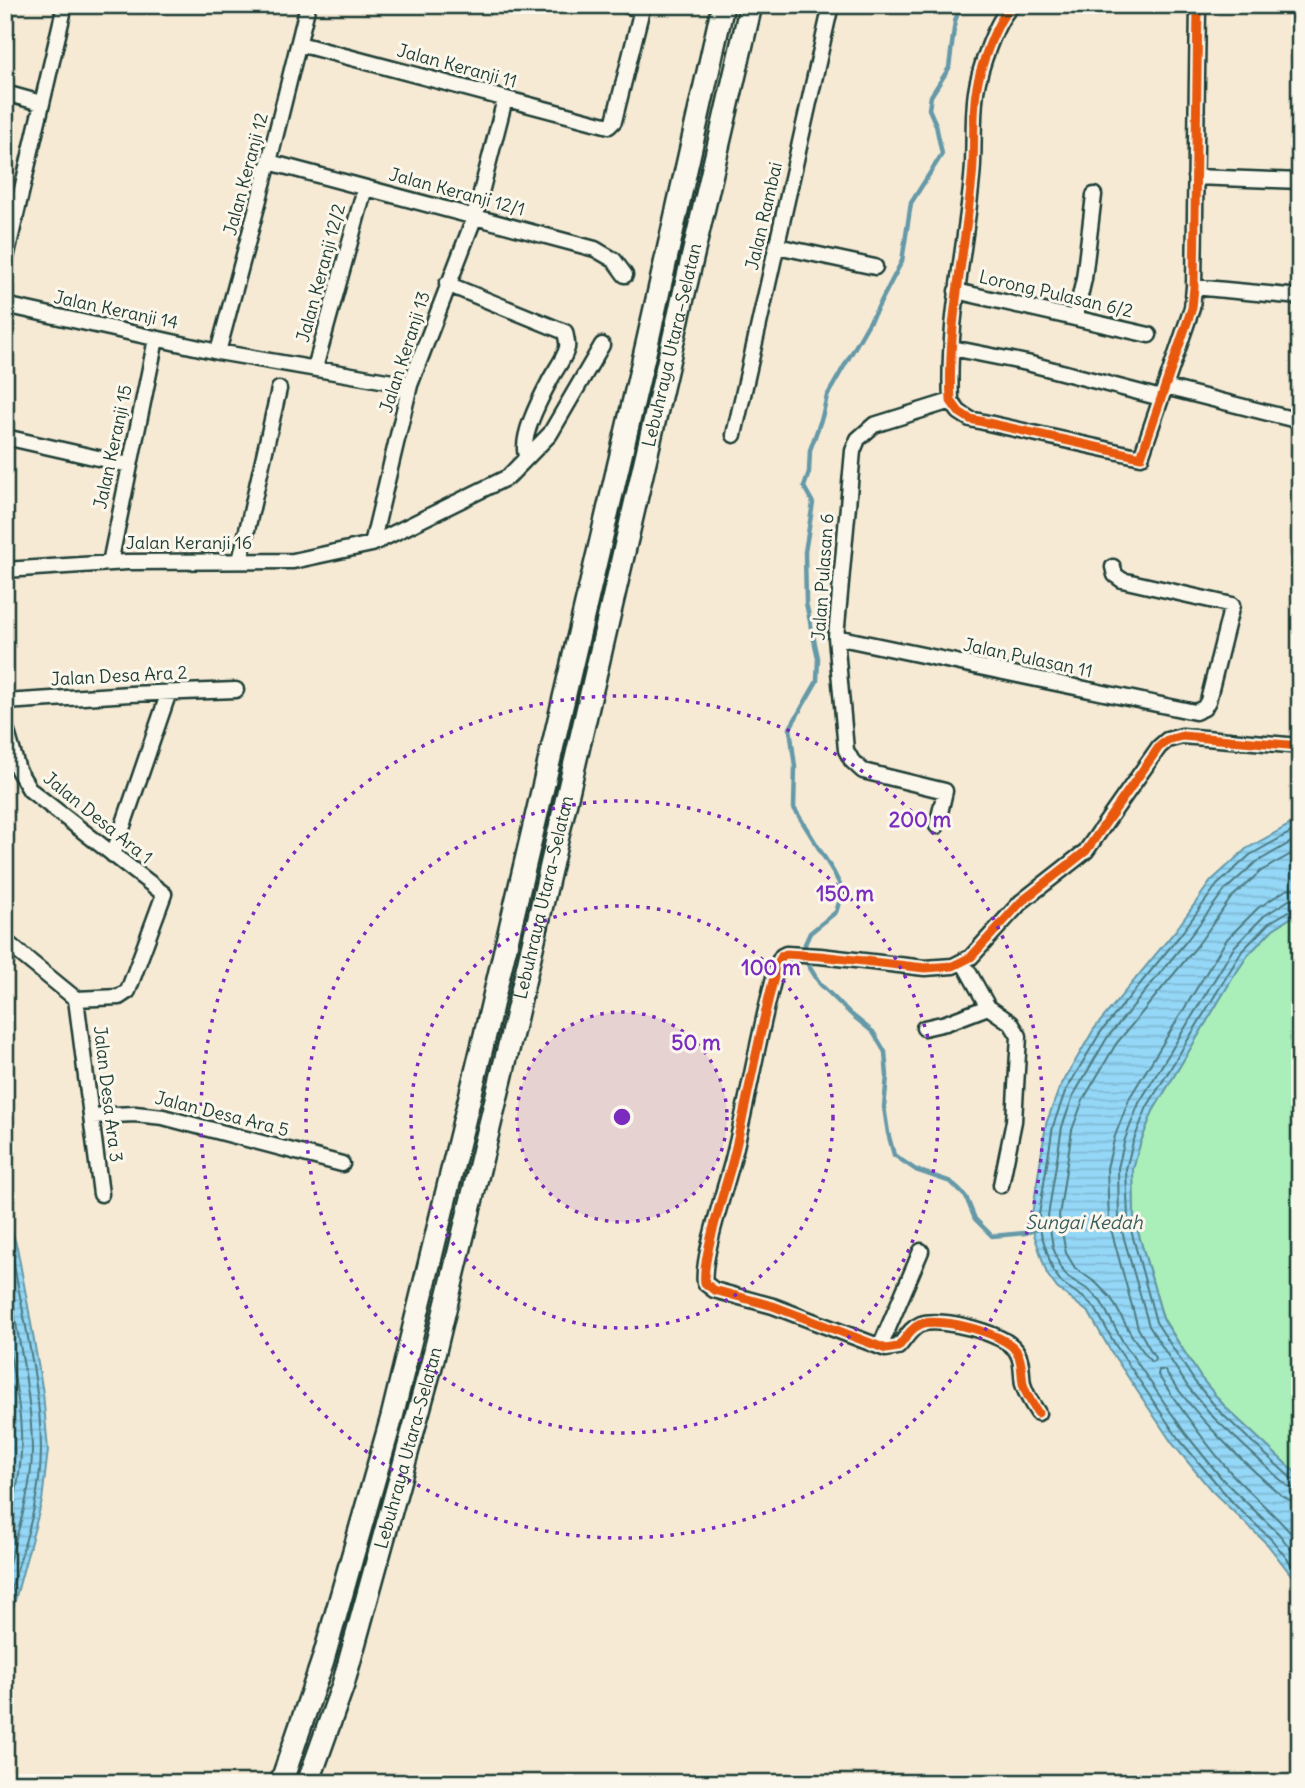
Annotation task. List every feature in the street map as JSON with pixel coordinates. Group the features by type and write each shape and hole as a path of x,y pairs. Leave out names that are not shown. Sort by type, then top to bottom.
{"highway":[{"name":"Lebuhraya Utara–Selatan","path":"281,1783 323,1660 392,1417 647,344 723,5"},
{"name":"Lebuhraya Utara–Selatan","path":"308,1783 355,1645 439,1333 515,1021 751,5"}],"street":[{"path":"5,262 65,5"},
{"name":"Jalan Keranji 12","path":"218,352 308,5"},
{"path":"625,5 643,7"},
{"name":"Jalan Rambai","path":"734,435 831,5"},
{"path":"1013,5 1006,10 994,32 976,90 972,177 956,291 951,401 959,412 971,419 1141,457 1185,333 1195,287 1198,5"},
{"name":"Jalan Keranji 11","path":"299,44 609,126 614,121 643,7"},
{"path":"5,93 41,103"},
{"name":"Jalan Keranji 13","path":"372,544 410,386 475,216 505,99"},
{"name":"Jalan Keranji 12/1","path":"269,162 595,249 614,260 625,275"},
{"path":"1195,177 1300,181"},
{"name":"Jalan Keranji 12/2","path":"315,368 365,188"},
{"path":"1075,318 1084,279 1094,195"},
{"path":"777,246 874,267"},
{"path":"447,284 565,332 568,345 527,433 524,452 527,458"},
{"path":"1195,287 1300,297"},
{"name":"Lorong Pulasan 6/2","path":"956,291 1149,335"},
{"name":"Jalan Keranji 14","path":"5,305 218,352 410,386"},
{"name":"Jalan Keranji 15","path":"110,563 156,339"},
{"name":"Jalan Keranji 16","path":"5,570 173,560 306,559 372,544 508,477 557,424 602,345"},
{"path":"952,348 1300,421"},
{"path":"240,561 279,389"},
{"name":"Jalan Pulasan 6","path":"937,826 945,791 863,771 852,761 846,750 836,637 853,451 858,439 874,425 951,401"},
{"path":"5,437 129,465"},
{"name":"Jalan Pulasan 11","path":"836,637 1195,712 1204,708 1232,605 1122,580 1115,575 1113,567"},
{"name":"Jalan Desa Ara 2","path":"5,702 236,690"},
{"path":"113,855 169,692"},
{"name":"Jalan Desa Ara 1","path":"5,725 18,771 30,790 164,894 128,991 119,997 76,999"},
{"path":"1038,1413 1025,1392 1019,1356 1003,1339 964,1327 933,1322 924,1323 911,1330 901,1345 894,1349 880,1347 773,1306 710,1289 704,1280 708,1253 733,1161 778,963 786,954 940,969 963,962 978,950 1021,902 1086,851 1149,760 1167,740 1182,736 1300,746"},
{"path":"5,941 76,999"},
{"path":"963,962 989,1007 1011,1023 1020,1044 1013,1134 1001,1185"},
{"name":"Jalan Desa Ara 3","path":"76,999 101,1194"},
{"path":"924,1028 989,1007"},
{"name":"Jalan Desa Ara 5","path":"92,1116 135,1114 163,1117 342,1164"},
{"path":"880,1347 922,1251"}],"green space":[{"path":"1300,912 1300,1477 1226,1408 1201,1378 1163,1318 1134,1218 1133,1169 1153,1111 1232,979 1248,955 1273,929"}],"water":[{"name":"Sungai Kedah","path":"1300,819 1300,912 1273,929 1248,955 1232,979 1153,1111 1133,1169 1134,1218 1163,1319 1201,1378 1226,1408 1300,1477 1300,1586 1267,1544 1211,1490 1172,1443 1110,1350 1089,1313 1057,1288 1047,1274 1033,1231 1032,1215 1046,1124 1059,1089 1094,1029 1176,930 1211,881 1246,849"},
{"path":"5,1210 17,1247 28,1306 43,1393 48,1450 42,1501 5,1637"}],"waterway":[{"path":"961,5 955,21 949,68 931,96 929,109 936,125 942,154 911,203 902,261 827,396 810,450 809,472 804,487 813,503 805,552 806,603 818,658 817,681 790,728 795,767 794,808 843,891 836,912 810,933 805,944 807,963 820,984 873,1032 885,1052 887,1076 884,1107 894,1155 916,1170 951,1182 966,1197 975,1219 992,1236 1038,1229"}],"cycle path":[{"path":"1013,5 1000,21 976,92 972,178 952,344 951,401 959,412 970,419 1141,457 1192,308 1198,5"},
{"path":"1038,1413 1024,1388 1017,1352 1011,1345 987,1333 957,1325 930,1322 913,1329 898,1347 886,1349 773,1306 714,1290 705,1283 710,1242 732,1163 778,963 786,954 925,968 953,966 971,957 1021,902 1086,851 1159,747 1167,740 1182,736 1300,746"}]}
